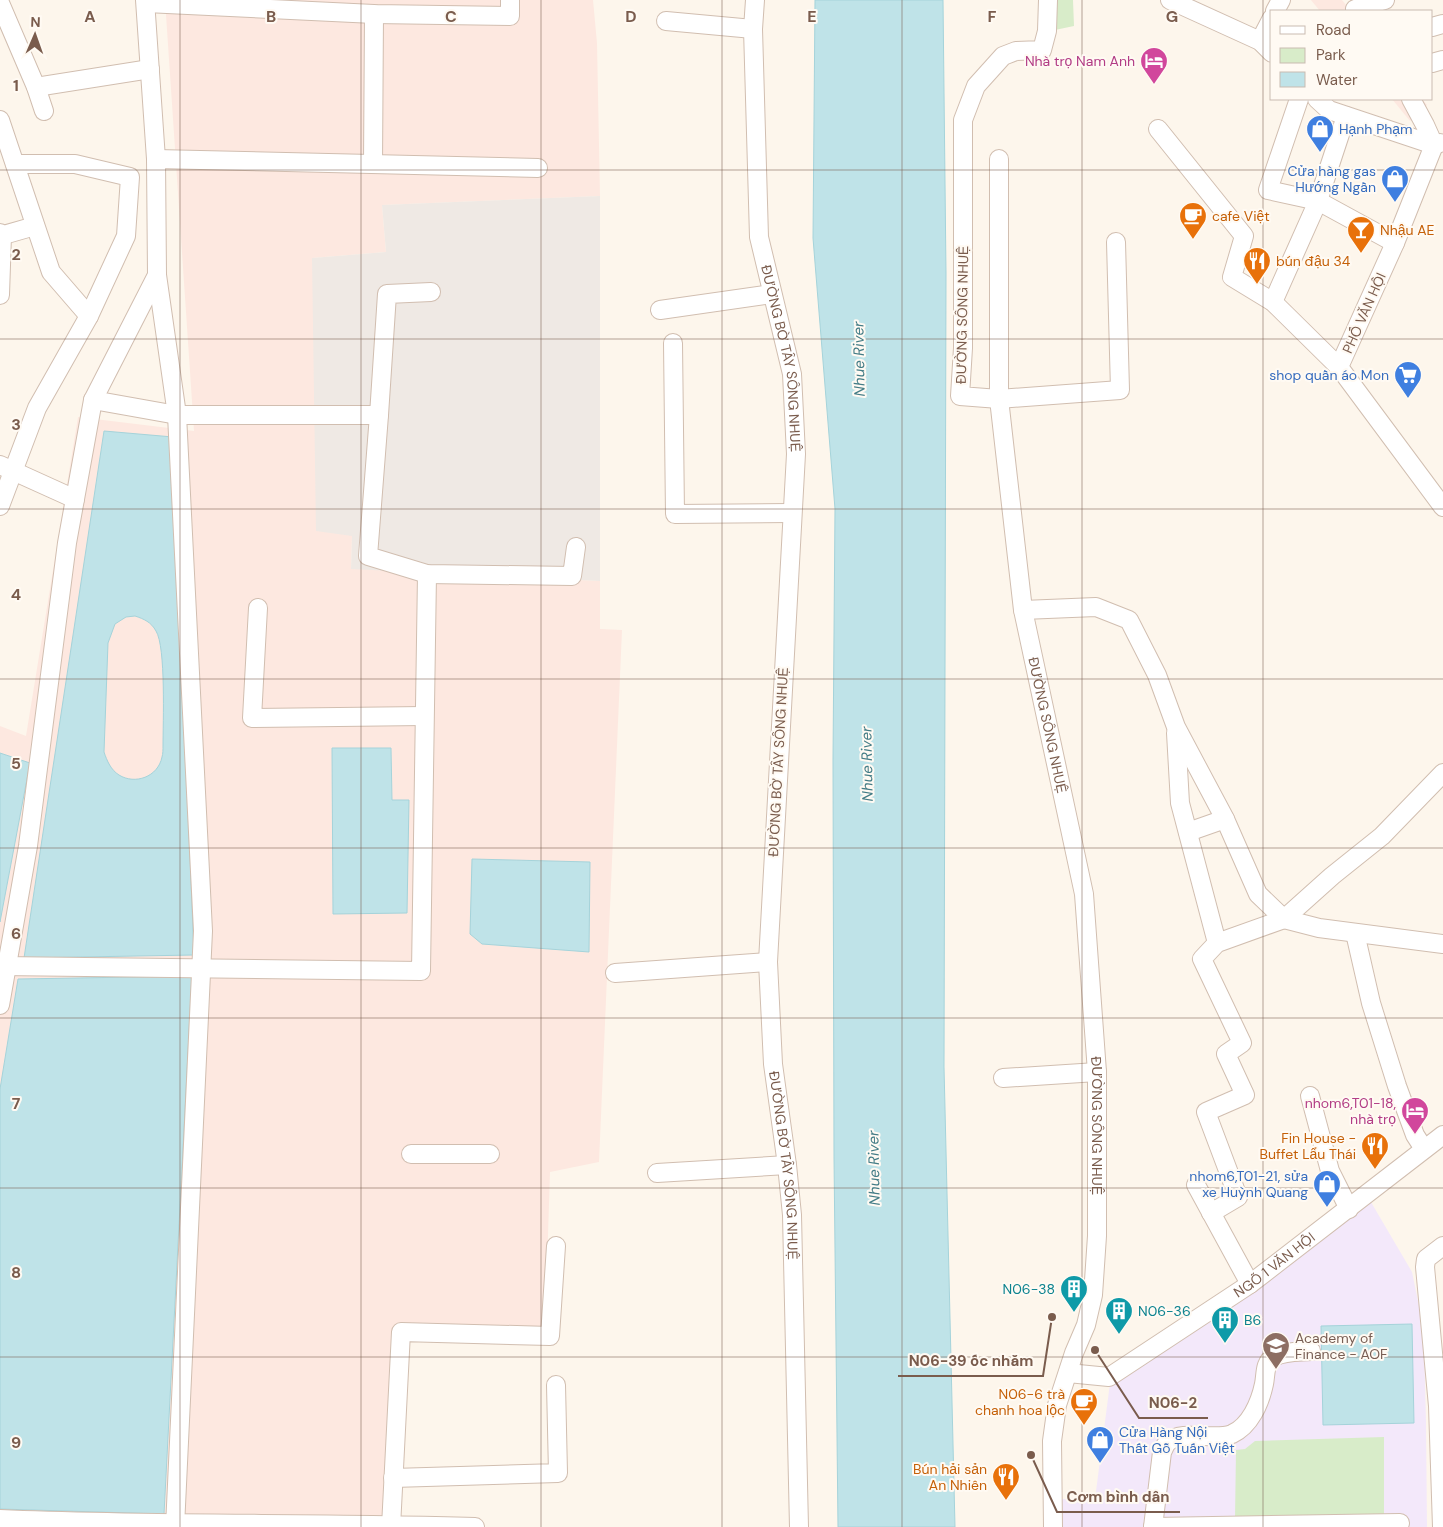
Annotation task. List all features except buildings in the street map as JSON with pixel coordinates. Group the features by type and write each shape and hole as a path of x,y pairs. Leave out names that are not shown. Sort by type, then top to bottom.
{"street":[{"path":"175,1526 203,931 177,415 157,275 156,159 146,2 374,14 510,16 510,0"},
{"name":"ĐƯỜNG BỜ TÂY SÔNG NHUỆ","path":"755,0 753,29 759,237 792,374 796,454 791,513 768,962 772,1064 787,1165 792,1215 799,1527"},
{"name":"ĐƯỜNG SÔNG NHUỆ","path":"1048,0 1047,31 1042,50 1016,51 1003,56 976,86 963,120 963,348 960,396 999,399 1026,618 1084,894 1097,1072 1097,1236 1093,1294 1086,1325 1057,1405 1052,1441 1053,1527"},
{"path":"1170,0 1266,47 1270,28"},
{"path":"1352,7 1385,0"},
{"path":"0,3 36,87 44,111"},
{"path":"373,164 374,14"},
{"path":"666,21 753,29"},
{"path":"36,87 150,68"},
{"path":"1300,100 1268,190 1318,201 1396,243"},
{"path":"1318,100 1329,110 1439,144"},
{"path":"1412,100 1425,125 1439,144"},
{"path":"1272,302 1318,201 1346,116"},
{"path":"0,120 51,272 89,316"},
{"path":"1158,129 1244,236 1232,277 1272,302 1339,367"},
{"name":"PHỐ VĂN HỘI","path":"1439,144 1339,367 1443,507"},
{"path":"156,159 538,168"},
{"path":"999,159 999,399 1120,390 1116,242"},
{"path":"0,506 6,468 36,408 89,316 126,236 130,176 75,164 15,164"},
{"path":"0,295 1,235 35,226"},
{"path":"0,1006 3,967 28,846 67,543 93,400 157,275"},
{"path":"431,292 387,294 368,556 428,574 572,576 576,547"},
{"path":"660,310 772,294"},
{"path":"673,343 675,514 791,513"},
{"path":"93,400 177,415 379,415"},
{"path":"6,468 75,499"},
{"path":"3,967 421,971 428,574"},
{"path":"1026,618 1096,607 1129,620 1157,675 1176,728 1225,819 1258,894 1284,919 1319,928 1443,944"},
{"path":"258,608 252,718 424,716"},
{"path":"1176,728 1180,803 1218,943"},
{"path":"1211,1213 1238,1197 1206,1112 1245,1095 1226,1054 1242,1043 1202,959 1218,943 1284,919 1332,876 1382,836 1443,773"},
{"path":"1188,832 1225,819"},
{"path":"1356,933 1371,1004 1391,1068 1415,1135 1424,1149"},
{"path":"615,973 768,962"},
{"path":"1003,1078 1097,1072"},
{"path":"1310,1096 1330,1171 1348,1208"},
{"name":"NGÕ 1 VĂN HỘI","path":"1068,1373 1109,1377 1250,1284 1443,1135"},
{"path":"411,1154 490,1154"},
{"path":"657,1173 787,1165"},
{"path":"1196,1184 1250,1284"},
{"path":"392,1526 401,1332 550,1336 556,1246"},
{"path":"1442,1527 1436,1305 1425,1267 1426,1259 1443,1246"},
{"path":"1312,1351 1284,1353 1273,1357 1267,1364 1264,1386 1255,1411 1243,1426 1231,1434 1180,1437 1168,1442 1162,1452 1153,1527 1400,1523"},
{"path":"393,1478 558,1473 556,1385"},
{"path":"0,1519 46,1524 475,1527"}],"shaded area":[{"path":"165,0 593,0 597,43 600,196 382,205 386,252 312,258 352,536 351,568 600,581 600,629 622,630 599,1162 550,1172 545,1331 396,1324 384,1527 0,1527 0,726 26,736 78,417 194,431"},
{"path":"1311,0 1342,0 1350,10 1319,10"},
{"path":"1393,100 1423,100 1427,105 1410,121"},
{"path":"600,196 600,581 351,569 352,536 316,531 312,258 386,252 382,205"},
{"name":"Academy of Finance - AOF","path":"1368,1197 1412,1272 1426,1340 1424,1344 1427,1527 1059,1527 1059,1499 1095,1499 1110,1383"}],"green space":[{"path":"1052,0 1073,0 1074,26 1050,31"},
{"path":"1384,1437 1384,1516 1235,1518 1236,1450 1245,1449 1255,1441"}],"water":[{"name":"Nhue River","path":"815,0 943,0 946,273 944,1067 955,1527 838,1527 834,1157 833,759 835,509 813,238"},
{"path":"104,431 173,437 194,955 24,958","holes":["135,616 147,621 156,631 163,668 162,756 156,770 139,779 125,778 119,775 108,762 104,752 108,643 115,624 126,617"]},
{"path":"332,748 391,748 392,800 409,800 407,913 333,914"},
{"path":"0,753 30,763 0,922"},
{"path":"472,859 590,862 589,952 482,944 470,934"},
{"path":"192,976 164,1514 0,1509 0,1089 18,979"},
{"path":"1412,1324 1414,1423 1323,1425 1321,1326"}],"place":[{"name":"Nhà trọ Nam Anh","path":"1154,85"},
{"name":"Hạnh Phạm","path":"1320,153"},
{"name":"Cửa hàng gas Hướng Ngần","path":"1395,203"},
{"name":"cafe Việt","path":"1193,240"},
{"name":"Nhậu AE","path":"1361,254"},
{"name":"bún đậu 34","path":"1257,285"},
{"name":"shop quần áo Mon","path":"1408,399"},
{"name":"nhom6,T01-18, nhà trọ","path":"1415,1135"},
{"name":"Fin House - Buffet Lẩu Thái","path":"1375,1170"},
{"name":"nhom6,T01-21, sửa xe Huỳnh Quang","path":"1327,1208"},
{"name":"N06-38","path":"1074,1313"},
{"name":"N06-39 ốc nhăm","path":"1052,1317"},
{"name":"N06-36","path":"1119,1335"},
{"name":"B6","path":"1225,1344"},
{"name":"N06-2","path":"1095,1350"},
{"name":"Academy of Finance - AOF","path":"1276,1370"},
{"name":"N06-6 trà chanh hoa lộc","path":"1084,1426"},
{"name":"Cơm bình dân","path":"1031,1455"},
{"name":"Cửa Hàng Nội Thất Gỗ Tuấn Việt","path":"1100,1464"},
{"name":"Bún hải sản An Nhiên","path":"1006,1501"}]}
